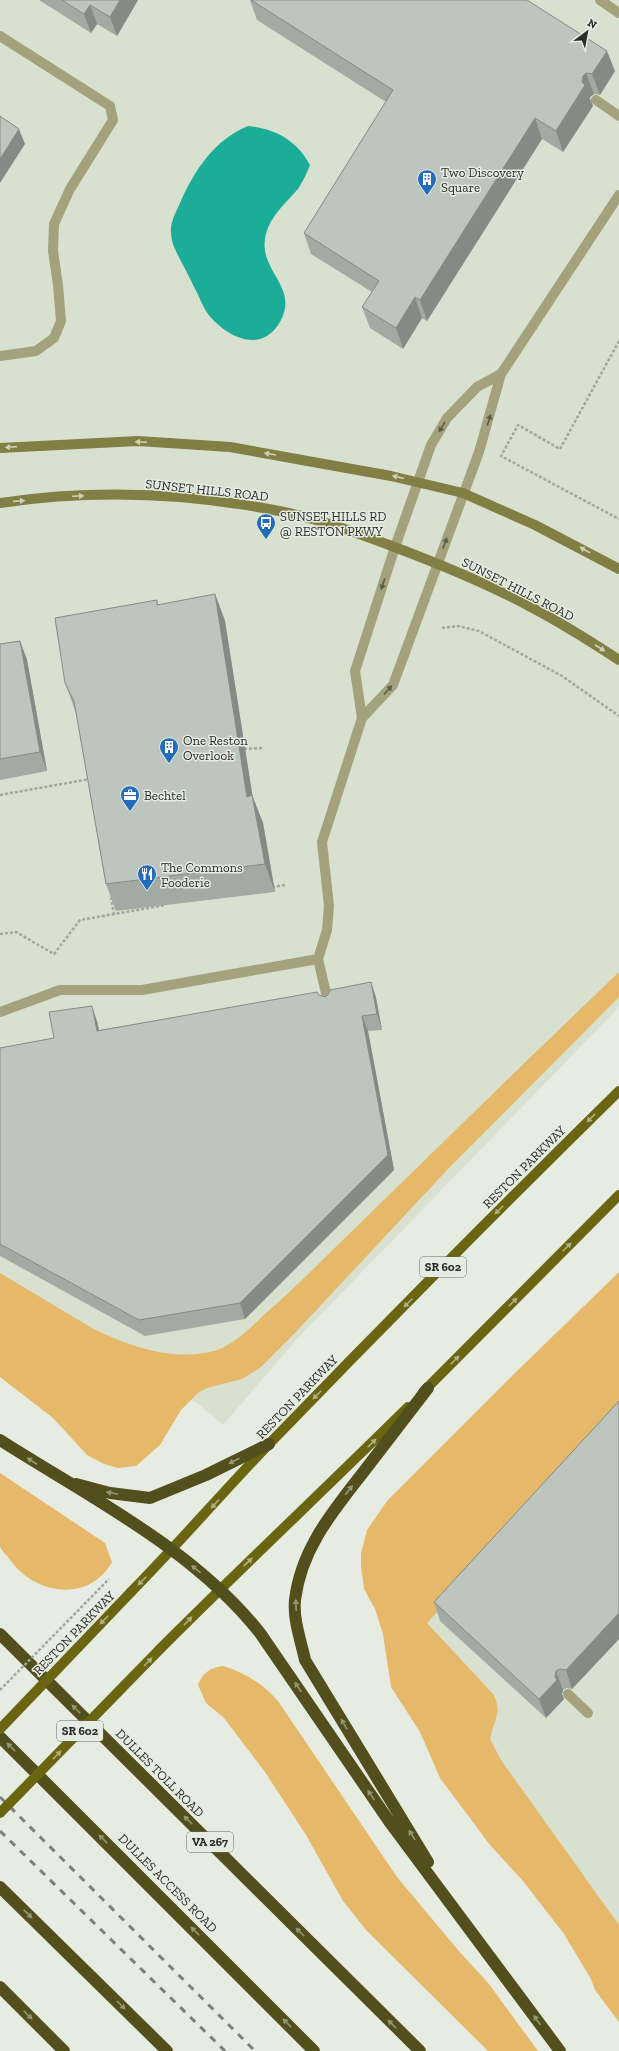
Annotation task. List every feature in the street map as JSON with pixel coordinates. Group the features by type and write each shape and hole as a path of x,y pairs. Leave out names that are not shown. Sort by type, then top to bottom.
{"highway":[{"path":"428,1388 328,1518 311,1545 300,1574 295,1602 298,1630 305,1660 461,1916"},
{"path":"0,1440 150,1533 220,1588 240,1607 260,1633 391,1824 461,1916 560,2051"},
{"path":"64,1481 110,1493 150,1498 206,1475 269,1444"},
{"name":"DULLES TOLL ROAD","path":"0,1634 420,2051"},
{"name":"DULLES ACCESS ROAD","path":"0,1736 314,2051"},
{"path":"0,1887 167,2051"},
{"path":"0,1987 64,2051"}],"main road":[{"path":"0,448 138,441 230,447 391,476 463,493 535,525 619,569"},
{"name":"SUNSET HILLS ROAD","path":"0,503 114,494 172,497 227,503 285,513 369,537 438,563 482,582 530,606 619,660"},
{"name":"RESTON PARKWAY","path":"0,1729 172,1550 269,1444 525,1184 619,1091"},
{"name":"SR 602","path":"0,1813 220,1588 298,1515 428,1388 619,1194"}],"lane":[{"path":"600,0 619,13"},
{"path":"0,36 110,106 113,120 70,189 54,224 53,251 61,321 54,338 36,351 0,356"},
{"path":"596,100 619,116"},
{"path":"329,1006 318,959 327,930 329,906 322,842 362,718 393,685 479,452 502,374 619,195"},
{"path":"362,718 355,672 395,547 431,445 448,418 477,387 502,374"},
{"path":"0,1012 60,990 142,990 318,959"},
{"path":"568,1694 588,1713"}],"path":[{"path":"619,341 560,449 518,425 501,456 619,518"},
{"path":"442,628 458,626 479,631 562,676 619,716"},
{"path":"244,749 262,748"},
{"path":"0,795 93,778"},
{"path":"88,779 89,787"},
{"path":"270,887 285,885"},
{"path":"110,892 114,914"},
{"path":"0,934 16,932 54,954 80,920 168,905"},
{"path":"0,1690 109,1579"}],"shaded area":[{"path":"0,0 619,0 619,1007 297,1339 223,1425 198,1404 0,1298"},
{"path":"619,972 619,997 448,1169 294,1334 261,1367 242,1379 207,1388 198,1393 181,1410 160,1445 136,1466 118,1468 104,1464 87,1455 53,1418 0,1377 0,1273 92,1328 120,1341 136,1346 183,1355 214,1351 235,1340 298,1284"},
{"path":"619,1272 619,1414 427,1623 494,1695 497,1712 490,1739 501,1760 619,1925 619,2022 595,1990 591,1979 564,1934 523,1881 490,1845 440,1778 420,1732 391,1687 383,1634 375,1609 364,1589 361,1553 367,1530 387,1501"},
{"path":"619,1338 619,1979 371,1598"},
{"path":"0,1473 105,1543 112,1562 102,1575 90,1584 77,1589 62,1590 48,1587 34,1581 11,1561 0,1546"},
{"path":"223,1666 254,1680 278,1701 397,1877 458,1950 489,1984 538,2051 488,2051 367,1931 343,1901 306,1835 265,1772 224,1718 206,1703 198,1685 202,1677 208,1671"}],"water":[{"path":"248,126 267,129 292,142 305,156 310,165 298,189 273,218 267,231 265,250 268,261 282,288 285,298 285,308 281,320 273,331 265,337 255,340 235,336 216,323 208,314 174,247 171,234 171,225 175,214 192,179 206,158 225,139"}],"building":[{"path":"62,0 120,0 110,17 90,5 84,14"},
{"path":"251,0 527,0 607,51 592,74 586,73 583,76 582,82 585,85 556,131 535,118 420,300 415,297 396,328 362,307 379,281 304,233 393,90"},
{"path":"0,116 19,129 0,159"},
{"name":"One Reston Overlook","path":"215,594 247,797 252,795 265,864 106,884 74,701 65,683 55,618 157,600 157,605"},
{"path":"20,641 40,752 0,759 0,644"},
{"path":"371,982 377,1014 362,1016 388,1155 240,1303 139,1320 0,1244 0,1048 54,1038 49,1012 92,1006 97,1031 317,992 319,995 325,997 328,995 330,990"},
{"path":"619,1401 619,1613 566,1670 560,1669 556,1671 555,1677 557,1680 539,1699 434,1602"}],"railway":[{"path":"0,1797 255,2051"},
{"path":"0,1831 225,2051"}],"place":[{"name":"Two Discovery Square","path":"427,196"},
{"name":"SUNSET HILLS RD @ RESTON PKWY","path":"266,540"},
{"name":"One Reston Overlook","path":"169,764"},
{"name":"Bechtel","path":"130,812"},
{"name":"The Commons Fooderie","path":"147,891"}]}
